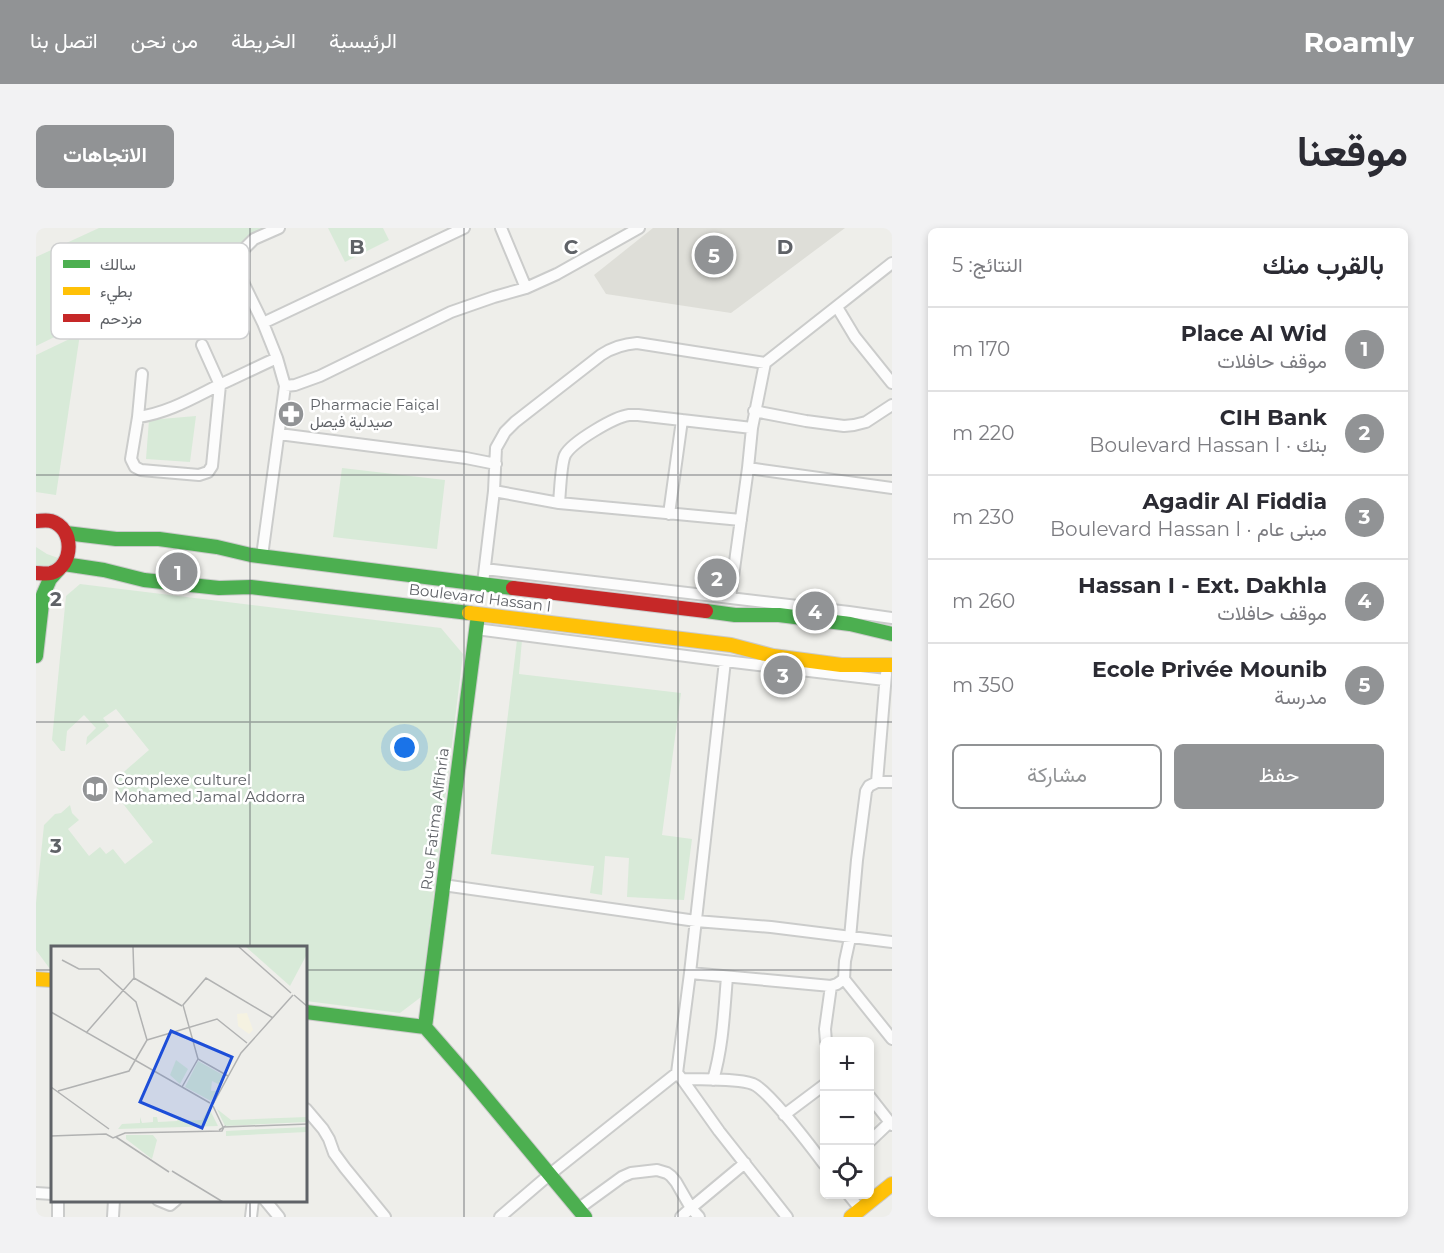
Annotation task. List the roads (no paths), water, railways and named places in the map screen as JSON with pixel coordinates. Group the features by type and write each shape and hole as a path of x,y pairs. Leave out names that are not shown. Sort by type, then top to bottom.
{"main road":[{"name":"Boulevard Hassan I","path":"37,520 56,523 66,533 116,539 159,539 217,547 246,554 735,615 770,614 850,624 892,634"},
{"path":"36,656 43,595 50,579 68,557 70,549 66,533"},
{"name":"Boulevard Hassan I","path":"62,566 111,571 144,580 219,588 251,587 731,645 773,656 841,665 890,665"},
{"path":"36,573 48,573 62,566"},
{"name":"Rue Fatima Alfihria","path":"425,1027 478,615"},
{"path":"36,979 51,981"},
{"path":"308,1012 425,1027 581,1213"},
{"path":"855,1213 892,1184"}],"street":[{"path":"249,244 254,239 279,228"},
{"path":"263,323 464,228"},
{"path":"501,228 526,288"},
{"path":"285,386 306,381 451,312 526,288 639,228"},
{"path":"730,598 754,411 765,363 892,263"},
{"path":"249,294 277,358 285,386 262,556"},
{"path":"837,307 855,337 892,383"},
{"path":"483,583 494,491 496,448 505,432 515,422 601,355 623,344 637,343 765,363"},
{"path":"142,374 131,459 135,467 141,470 204,474 212,466 220,385 202,345"},
{"path":"138,417 165,412 277,358"},
{"path":"754,411 844,426 866,422 892,405"},
{"path":"559,503 563,459 566,453 590,433 613,420 627,415 638,415 752,428"},
{"path":"669,514 682,420"},
{"path":"279,434 466,458 496,464"},
{"path":"748,468 892,488"},
{"path":"494,491 559,503 741,520"},
{"path":"485,568 892,618"},
{"path":"476,629 885,680"},
{"path":"892,629 892,634"},
{"path":"725,661 679,1076 787,1217"},
{"path":"877,782 885,680 890,665"},
{"path":"892,782 877,782 869,786 866,791 856,860 850,938 844,979 892,1039"},
{"path":"443,885 696,921 771,927 892,942"},
{"path":"690,973 831,986 844,979"},
{"path":"713,1080 723,1035 727,977"},
{"path":"826,1037 831,986"},
{"path":"500,1217 549,1175 679,1076 743,1082 758,1086 820,1158"},
{"path":"784,1115 820,1089"},
{"path":"874,1101 891,1124 874,1138"},
{"path":"308,1111 323,1129 334,1153 385,1217"},
{"path":"681,1217 695,1212 745,1163"},
{"path":"581,1213 622,1177 631,1173 657,1170 668,1173 695,1212"},
{"path":"36,1193 51,1194"},
{"path":"113,1217 114,1202"},
{"path":"170,1217 173,1202"},
{"path":"251,1217 253,1202"},
{"path":"267,1202 279,1217"}],"place":[{"name":"Ecole Privée Mounib","path":"714,255"},
{"name":"Pharmacie Faiçal صيدلية فيصل","path":"291,414"},
{"name":"Place Al Wid","path":"178,572"},
{"name":"CIH Bank","path":"717,578"},
{"name":"Hassan I - Ext. Dakhla","path":"815,611"},
{"name":"Agadir Al Fiddia","path":"783,675"},
{"name":"Complexe culturel Mohamed Jamal Addorra","path":"95,789"}]}
